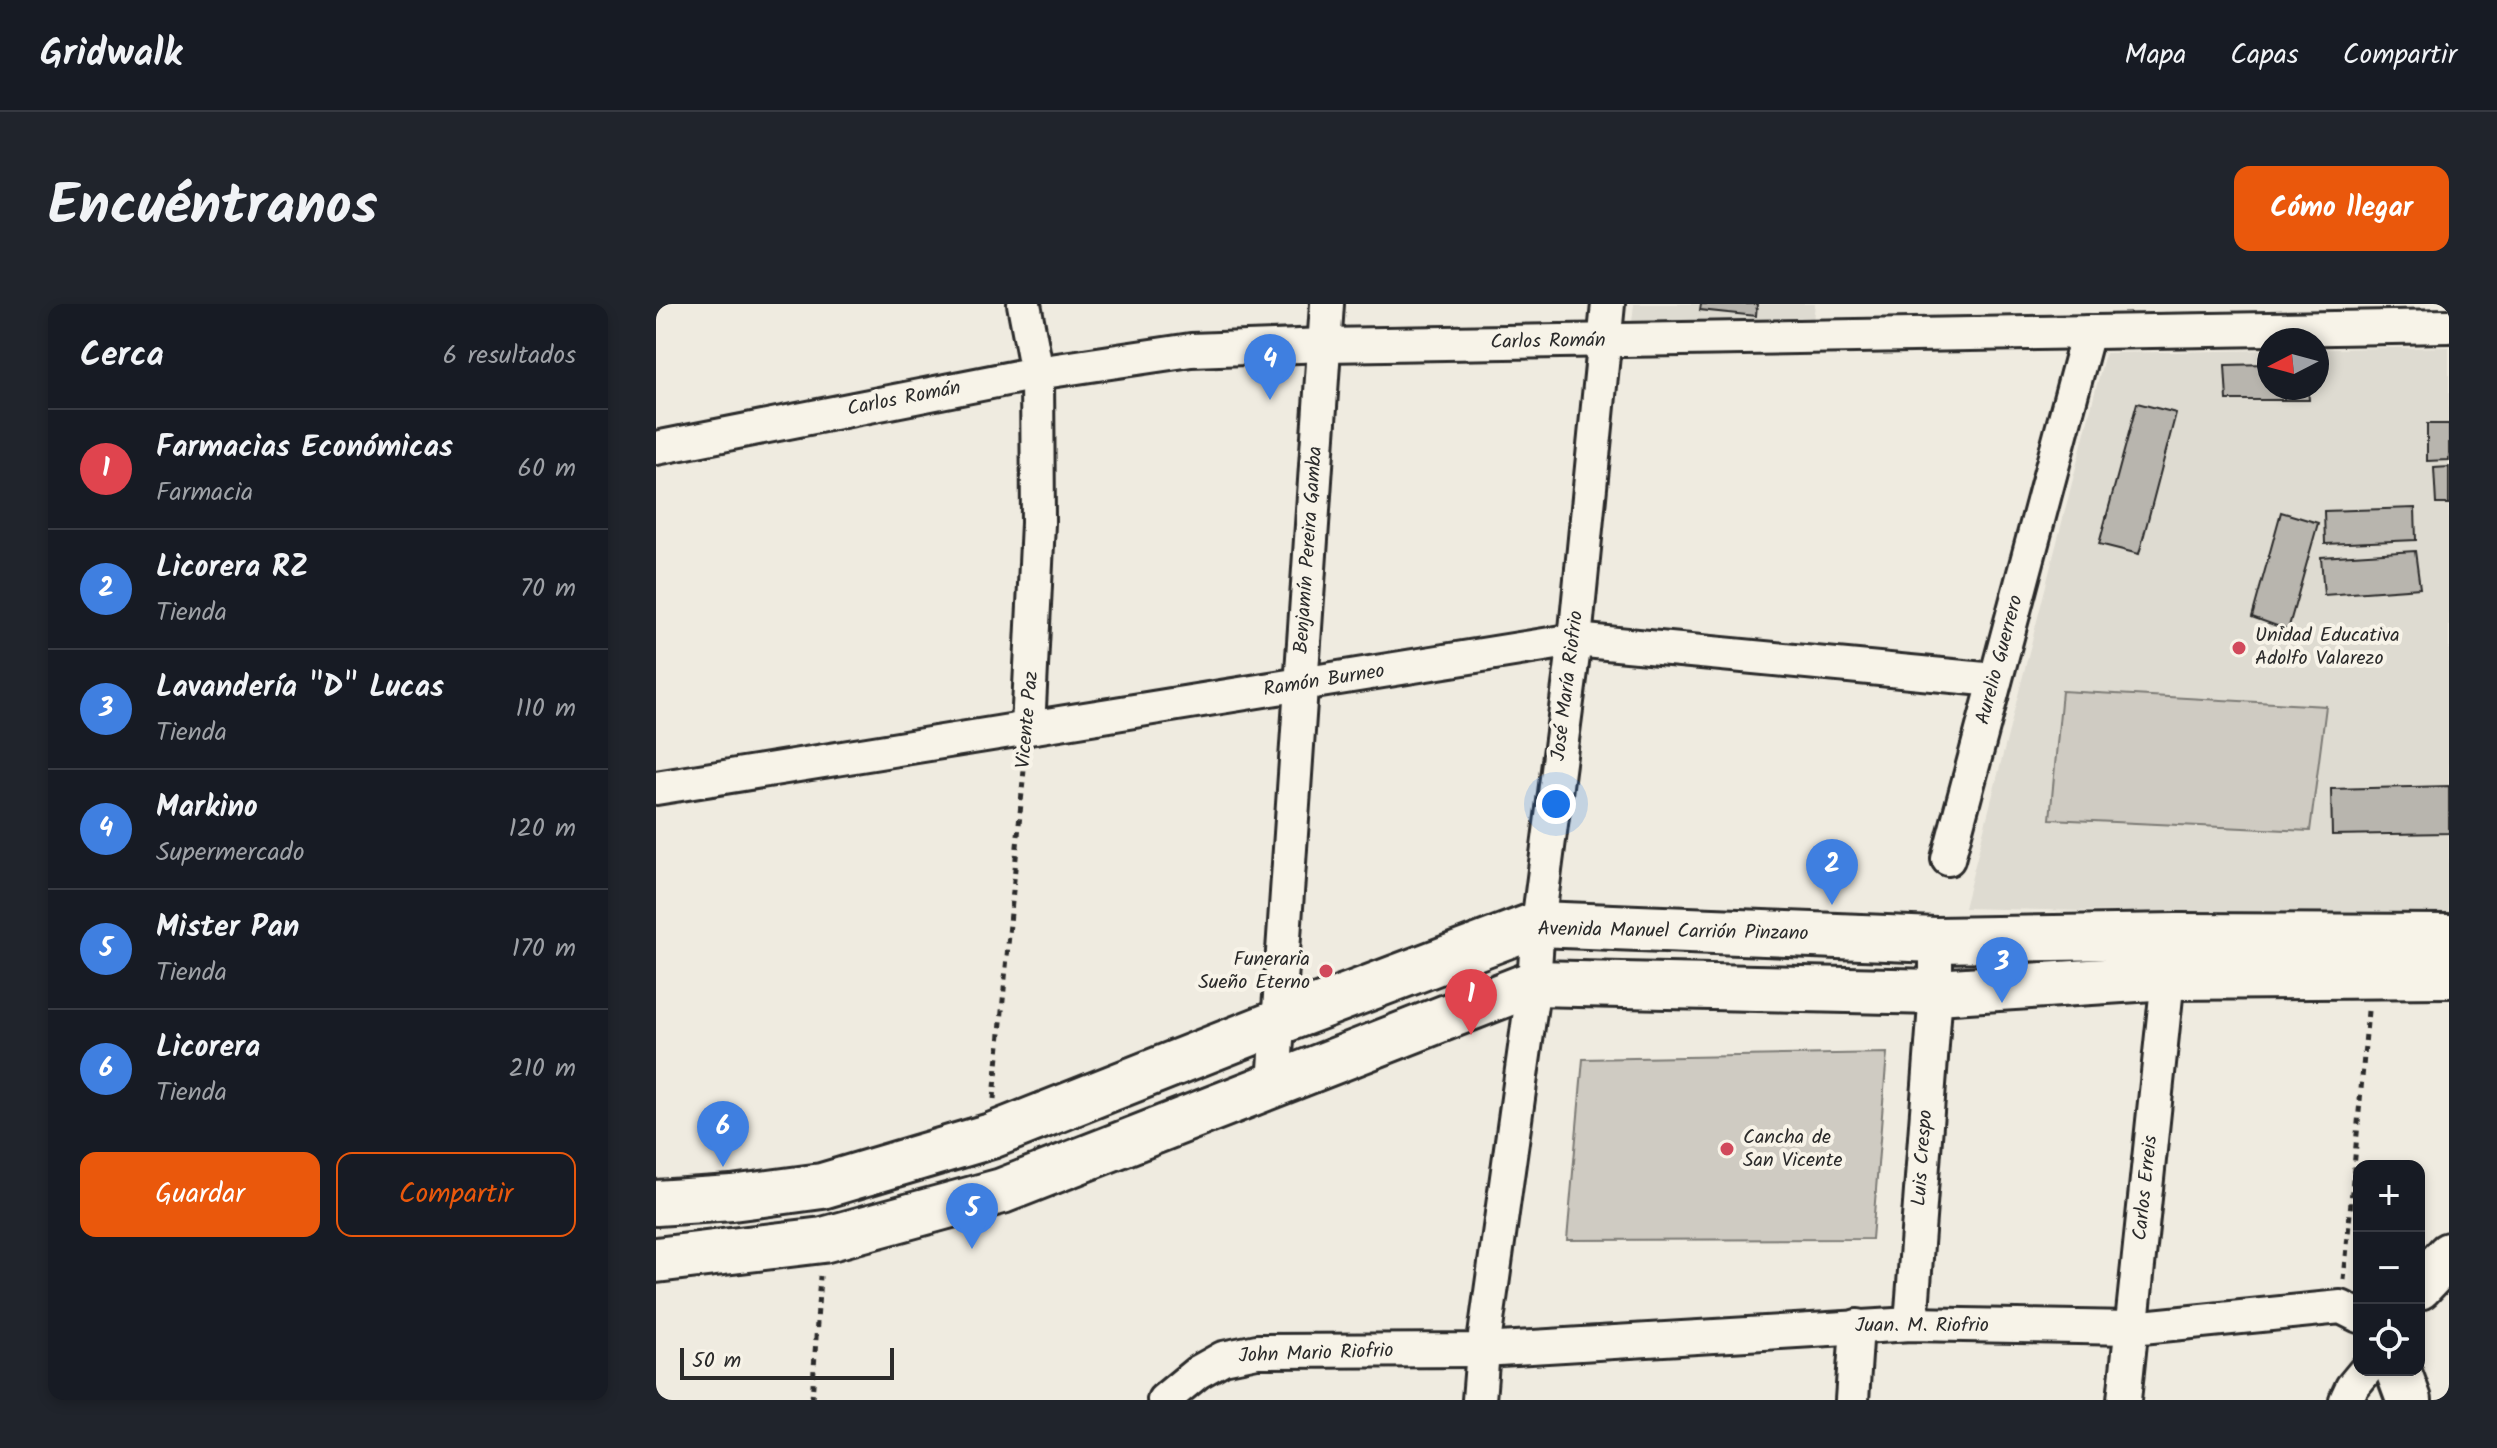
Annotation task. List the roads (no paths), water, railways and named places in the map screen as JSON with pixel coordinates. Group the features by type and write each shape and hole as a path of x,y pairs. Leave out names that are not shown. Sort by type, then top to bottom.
{"main road":[{"name":"Avenida Manuel Carrión Pinzano","path":"656,1203 732,1198 822,1186 991,1136 1538,924 1936,940 2177,936 2449,937"},
{"path":"656,1260 823,1240 1002,1191 1534,983 1936,992 2168,977 2449,975"},
{"path":"2425,1281 2449,1255"},
{"path":"2400,1376 2409,1400"}],"street":[{"name":"Vicente Paz","path":"1024,304 1037,373 1038,523 1028,728"},
{"name":"Benjamín Pereira Gamba","path":"1274,1084 1327,304"},
{"name":"José María Riofrio","path":"1479,1400 1575,640 1608,304"},
{"name":"Carlos Román","path":"656,448 1037,373 1191,350 1325,345 2449,326"},
{"name":"Aurelio Guerrero","path":"1948,859 2088,332"},
{"name":"Ramón Burneo","path":"656,788 1575,640 1995,680"},
{"path":"1936,940 1936,992"},
{"name":"Carlos Erreis","path":"2124,1400 2168,977"},
{"name":"Luis Crespo","path":"1911,1324 1936,992"},
{"name":"Juan. M. Riofrio","path":"1483,1350 1911,1324 2132,1328 2350,1311"},
{"path":"1852,1400 1857,1326"},
{"name":"John Mario Riofrio","path":"1164,1400 1198,1372 1223,1358 1257,1351 1483,1350"},
{"path":"2346,1400 2361,1376"}],"place":[{"name":"Markino","path":"1270,400"},
{"name":"Unidad Educativa Adolfo Valarezo","path":"2239,648"},
{"name":"Licorera RZ","path":"1832,905"},
{"name":"Funeraria Sueño Eterno","path":"1326,971"},
{"name":"Lavandería \"D\" Lucas","path":"2002,1003"},
{"name":"Farmacias Económicas","path":"1471,1035"},
{"name":"Cancha de San Vicente","path":"1727,1149"},
{"name":"Licorera","path":"723,1167"},
{"name":"Mister Pan","path":"972,1249"}]}
